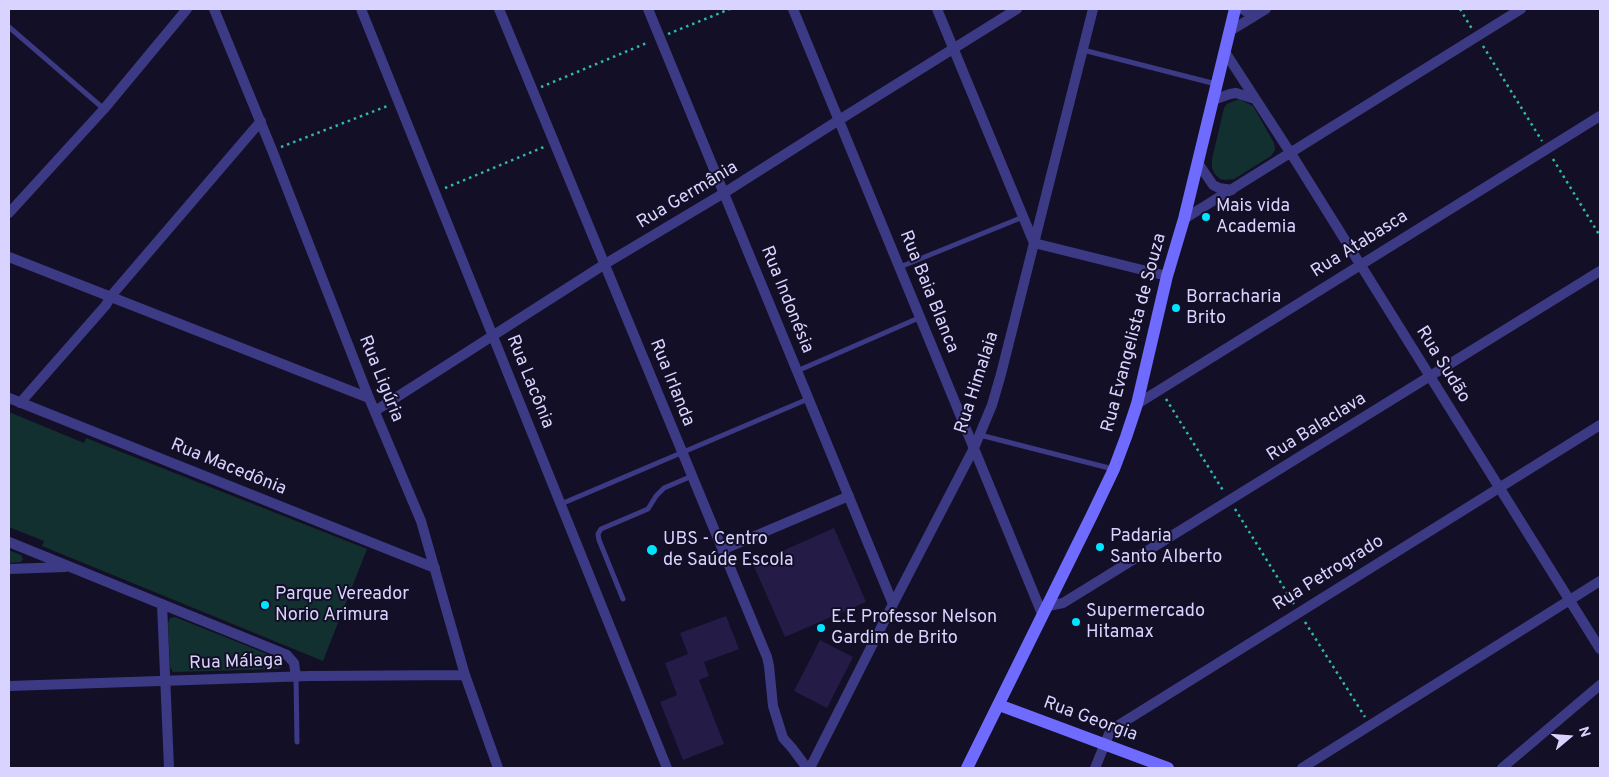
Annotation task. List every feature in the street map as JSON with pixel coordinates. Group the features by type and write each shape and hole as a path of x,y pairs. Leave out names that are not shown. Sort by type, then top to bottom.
{"main road":[{"name":"Rua Evangelista de Souza","path":"968,768 1000,706 1114,469 1138,404 1167,276 1184,219 1235,9"},
{"name":"Rua Georgia","path":"1000,706 1168,768"}],"street":[{"path":"9,213 104,109 186,9"},
{"name":"Rua Ligúria","path":"214,9 272,150 369,398 421,521 464,674 498,768"},
{"name":"Rua Lacônia","path":"361,9 667,768"},
{"name":"Rua Irlanda","path":"499,9 767,657 773,706 783,738 809,768"},
{"name":"Rua Indonésia","path":"648,9 893,604"},
{"name":"Rua Baia Blanca","path":"793,9 974,448 1046,611"},
{"path":"937,9 1034,243 1167,276"},
{"name":"Rua Germânia","path":"375,411 605,264 724,194 953,48 1018,9"},
{"name":"Rua Himalaia","path":"809,768 980,436 1001,374 1094,9"},
{"path":"1242,9 1247,12 1262,11"},
{"path":"1184,219 1521,9"},
{"path":"1230,31 1262,11"},
{"name":"Rua Sudão","path":"1225,52 1291,153 1600,649"},
{"path":"1213,100 1236,93 1255,99"},
{"name":"Rua Atabasca","path":"1138,404 1600,116"},
{"path":"20,403 106,305 111,296 260,122"},
{"path":"1198,163 1213,185 1218,188 1232,190"},
{"path":"9,257 369,398"},
{"name":"Rua Balaclava","path":"1046,611 1063,603 1230,501 1600,271"},
{"name":"Rua Macedônia","path":"9,398 435,568"},
{"name":"Rua Petrogrado","path":"1095,768 1114,728 1600,425"},
{"path":"722,550 849,496"},
{"path":"9,542 287,655 294,663 296,677"},
{"path":"9,569 70,567"},
{"path":"1302,768 1600,581"},
{"path":"162,604 168,768"},
{"name":"Rua Málaga","path":"9,686 464,674"},
{"path":"1502,768 1600,685"}],"lane":[{"path":"9,27 104,109"},
{"path":"1083,50 1217,84"},
{"path":"900,267 1024,217"},
{"path":"797,371 921,317"},
{"path":"561,504 808,399"},
{"path":"980,436 1114,469"},
{"path":"623,599 598,534 601,529 648,509 656,496 664,488 692,476"},
{"path":"296,677 297,742"}],"path":[{"path":"533,90 730,9"},
{"path":"1460,9 1600,236"},
{"path":"272,150 398,102"},
{"path":"435,192 554,143"},
{"path":"1160,390 1370,724"}],"green space":[{"path":"1239,99 1253,106 1274,143 1275,150 1271,156 1234,179 1220,179 1212,168 1212,159 1224,108 1227,104"},
{"name":"Parque Vereador Norio Arimura","path":"9,412 84,443 86,438 367,549 323,661 42,546 44,541 9,527"},
{"path":"9,550 21,555 23,559 21,562 9,563"},
{"name":"Parque Vereador Norio Arimura","path":"175,617 280,659 283,664 282,667 277,669 173,672 170,667 168,623 170,618"}],"building":[{"path":"834,528 866,602 785,637 753,564"},
{"path":"726,616 739,649 704,662 709,676 699,680 724,744 683,760 660,702 677,695 665,663 688,654 680,633"},
{"path":"820,640 853,657 827,708 794,691"}],"place":[{"name":"Mais vida Academia","path":"1206,217"},
{"name":"Borracharia Brito","path":"1176,308"},
{"name":"Padaria Santo Alberto","path":"1100,547"},
{"name":"UBS - Centro de Saúde Escola","path":"652,550"},
{"name":"Parque Vereador Norio Arimura","path":"265,605"},
{"name":"Supermercado Hitamax","path":"1076,622"},
{"name":"E.E Professor Nelson Gardim de Brito","path":"821,628"}]}
